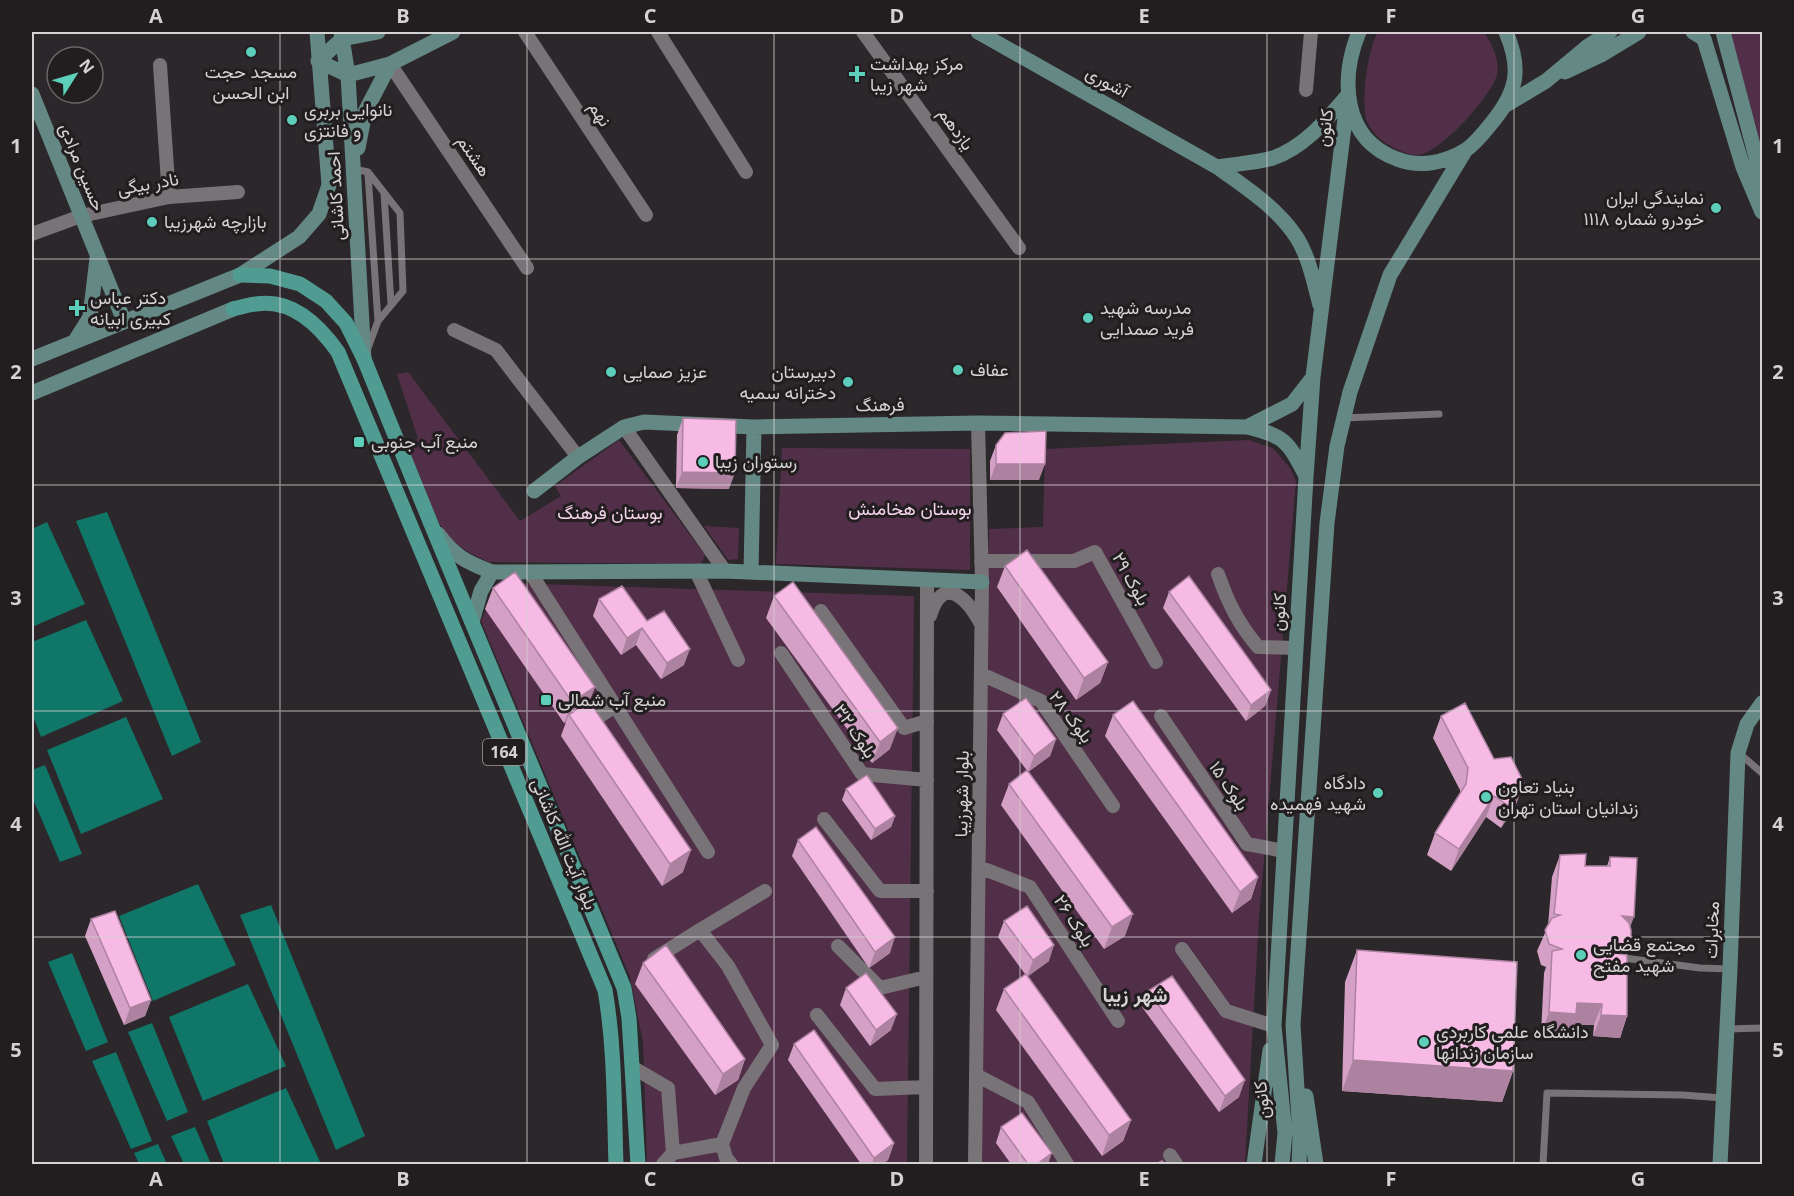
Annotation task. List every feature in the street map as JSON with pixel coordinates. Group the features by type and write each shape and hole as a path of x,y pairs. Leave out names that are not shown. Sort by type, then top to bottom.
{"main road":[{"name":"احمد کاشانی","path":"32,358 240,275 299,237 319,214 329,185 317,32"},
{"path":"378,32 342,35 318,61 348,75 390,64 453,32"},
{"name":"آشوری","path":"978,32 1217,167 1276,213 1298,238 1321,309"},
{"name":"کانون","path":"1292,1135 1274,1026 1306,477 1313,377 1348,95 1349,67 1359,32"},
{"path":"1348,95 1352,113 1360,131 1370,144 1384,155 1410,164 1422,165 1438,162 1465,150 1477,140 1506,105 1513,92 1516,70 1506,32"},
{"path":"1546,81 1588,46 1610,32"},
{"path":"1506,105 1546,81 1601,55 1639,32"},
{"path":"1693,32 1704,39 1743,167 1762,212"},
{"path":"1723,32 1756,157 1762,202"},
{"name":"احمد کاشانی","path":"342,35 361,170 364,359"},
{"path":"361,170 365,112 390,64"},
{"name":"حسین مرادی","path":"32,94 124,321"},
{"path":"1217,167 1274,158 1293,148 1319,129 1348,95"},
{"name":"کانون","path":"1292,1135 1293,1024 1326,541 1337,446 1350,392 1390,275 1465,150"},
{"name":"حسین مرادی","path":"75,341 90,317 97,255"},
{"name":"بلوار آیت الله کاشانی","path":"240,275 270,276 300,284 326,301 346,322 364,359 624,988 638,1164"},
{"name":"بلوار آیت الله کاشانی","path":"32,393 233,309 258,303 281,305 306,316 324,331 338,352 604,990 610,1022 616,1164"},
{"path":"1248,428 1292,404 1313,377"},
{"name":"فرهنگ","path":"534,491 578,457 624,427 644,422 754,427 978,423 1248,428 1273,433 1291,448 1306,477"},
{"path":"751,572 754,427"},
{"path":"431,524 448,549 464,561 492,572 725,571 982,582"},
{"path":"1303,540 1306,549 1314,553 1325,548 1326,541"},
{"path":"472,622 481,591 492,572"},
{"path":"1299,600 1303,593 1309,590 1320,596 1323,603"},
{"name":"مخابرات","path":"1720,1164 1738,753 1747,724 1762,703"},
{"name":"کانون","path":"1293,1024 1316,1164"},
{"path":"1254,1164 1274,1026"},
{"path":"1282,1164 1292,1135"},
{"path":"1292,1135 1299,1164"}],"street":[{"name":"نهم","path":"525,32 646,215"},
{"path":"658,32 746,172"},
{"name":"یازدهم","path":"863,32 1019,248"},
{"path":"1306,90 1311,32"},
{"name":"هشتم","path":"390,64 527,268"},
{"path":"160,65 169,196"},
{"name":"نادر بیگی","path":"32,234 81,216 169,196 238,192"},
{"path":"454,330 496,350 578,457"},
{"name":"بلوار شهرزیبا","path":"975,1164 982,626 978,423"},
{"path":"624,427 725,571"},
{"name":"بلوک ۲۹","path":"981,561 1074,561 1095,552 1156,662"},
{"path":"696,571 738,660"},
{"path":"530,572 708,852"},
{"path":"1218,574 1227,600 1240,626 1258,647 1296,648"},
{"name":"بلوار شهرزیبا","path":"926,1164 927,581"},
{"path":"927,624 938,598 948,593 959,594 967,602 982,626"},
{"path":"821,610 904,728 927,721"},
{"name":"بلوک ۳۲","path":"781,653 862,774 927,780"},
{"name":"بلوک ۲۸","path":"981,674 1041,701 1113,806"},
{"path":"574,734 615,706"},
{"name":"بلوک ۱۵","path":"1161,716 1247,844 1284,851"},
{"path":"824,819 880,891 927,891"},
{"name":"بلوک ۲۶","path":"979,867 1030,887 1118,1021"},
{"path":"652,960 765,891"},
{"path":"700,930 728,966 772,1046 744,1088 722,1144 726,1158 731,1164"},
{"path":"838,946 880,988 926,977"},
{"path":"1182,949 1226,1011 1274,1026"},
{"path":"817,1015 875,1089 926,1087"},
{"path":"632,1067 668,1088 673,1153"},
{"path":"976,1075 1028,1102 1067,1164"},
{"path":"663,1164 673,1153 722,1144"}],"lane":[{"path":"361,170 384,192 400,213 403,291 378,321 364,359"},
{"path":"361,170 378,321"},
{"path":"384,192 392,304"},
{"path":"1344,418 1439,414"},
{"path":"1738,753 1762,772"},
{"path":"1624,958 1700,968 1730,969"},
{"path":"1727,1029 1762,1028"},
{"path":"1543,1164 1547,1093 1682,1095 1723,1098"}],"green space":[{"path":"1378,32 1484,32 1492,47 1498,69 1493,84 1464,122 1428,152 1415,155 1396,149 1379,138 1367,121 1364,102 1366,76 1371,50"},
{"path":"1727,32 1762,32 1762,156"},
{"name":"بوستان فرهنگ","path":"408,372 520,521 561,496 555,486 619,440 705,555 701,564 488,562 462,548 449,537 435,516 407,443 418,439 397,374"},
{"path":"1249,440 1273,448 1290,468 1296,481 1259,918 1245,1164 978,1164 976,1075 989,529 1043,527 1045,449"},
{"name":"بوستان هخامنش","path":"782,448 970,449 970,570 776,564"},
{"path":"704,526 739,528 738,559 728,560"},
{"path":"506,583 914,596 907,1164 647,1164 643,1043 630,977 481,621 494,591"}],"shaded area":[{"path":"107,512 201,742 172,756 76,521"},
{"path":"47,522 85,604 32,627 32,529"},
{"path":"86,620 123,701 41,737 32,713 32,642"},
{"path":"126,717 163,799 81,834 47,750"},
{"path":"45,765 82,854 60,862 32,797 32,770"},
{"path":"198,884 236,965 153,1001 119,916"},
{"path":"271,905 365,1136 336,1150 240,915"},
{"path":"72,953 108,1042 86,1051 48,962"},
{"path":"248,984 286,1066 203,1101 169,1017"},
{"path":"152,1023 188,1112 167,1121 128,1032"},
{"path":"116,1052 152,1141 131,1149 92,1061"},
{"path":"286,1088 321,1164 224,1164 207,1121"},
{"path":"195,1127 211,1164 184,1164 171,1136"},
{"path":"158,1144 167,1164 139,1164 134,1153"}],"building":[{"name":"رستوران زیبا","path":"683,418 736,420 735,473 682,472"},
{"path":"1046,431 1045,464 996,464 996,445 1005,433"},
{"path":"1027,550 1108,662 1084,678 1005,566"},
{"path":"515,572 595,687 572,702 493,588"},
{"path":"1189,576 1271,690 1251,705 1169,592"},
{"path":"793,582 898,728 880,742 774,596"},
{"path":"622,586 647,621 664,611 690,649 667,663 642,628 627,638 599,599"},
{"path":"1026,698 1056,739 1034,756 1003,714"},
{"path":"589,701 691,850 670,864 569,715"},
{"path":"1133,701 1258,877 1240,892 1113,715"},
{"path":"1465,703 1494,759 1511,757 1524,783 1509,806 1494,796 1459,849 1435,833 1466,784 1468,768 1441,716"},
{"path":"1027,770 1133,914 1112,927 1009,784"},
{"path":"867,775 895,816 875,829 846,789"},
{"path":"816,827 895,937 875,952 798,840"},
{"name":"مجتمع قضایی شهید مفتح","path":"1586,854 1585,866 1610,866 1610,857 1637,858 1634,917 1622,916 1629,923 1631,930 1631,943 1620,954 1627,955 1627,1016 1601,1015 1602,1004 1577,1003 1576,1014 1549,1012 1552,951 1562,949 1549,944 1545,930 1552,918 1560,915 1554,914 1560,855"},
{"path":"1027,906 1054,945 1033,960 1004,921"},
{"path":"115,911 151,1000 130,1008 91,919"},
{"path":"666,945 745,1059 723,1074 643,963"},
{"name":"دانشگاه علمی کاربردی سازمان زندانها","path":"1357,950 1517,962 1513,1071 1353,1060"},
{"path":"866,973 897,1014 876,1030 846,988"},
{"path":"1026,974 1131,1120 1109,1135 1004,989"},
{"path":"1172,976 1245,1080 1225,1096 1148,991"},
{"path":"814,1030 894,1143 874,1158 794,1044"},
{"path":"1022,1113 1052,1153 1037,1164 1028,1164 1001,1127"}],"place":[{"name":"مسجد حجت ابن الحسن","path":"251,52"},
{"name":"مرکز بهداشت شهر زیبا","path":"857,74"},
{"name":"نانوایی بربری و فانتزی","path":"292,120"},
{"name":"نمایندگی ایران خودرو شماره ۱۱۱۸","path":"1716,208"},
{"name":"بازارچه شهرزیبا","path":"152,222"},
{"name":"دکتر عباس کبیری ابیانه","path":"77,308"},
{"name":"مدرسه شهید فرید صمدایی","path":"1088,318"},
{"name":"عفاف","path":"958,370"},
{"name":"عزیز صمایی","path":"611,372"},
{"name":"دبیرستان دخترانه سمیه","path":"848,382"},
{"name":"منبع آب جنوبی","path":"359,442"},
{"name":"رستوران زیبا","path":"703,462"},
{"name":"منبع آب شمالی","path":"546,700"},
{"name":"دادگاه شهید فهمیده","path":"1378,793"},
{"name":"بنیاد تعاون زندانیان استان تهران","path":"1486,797"},
{"name":"مجتمع قضایی شهید مفتح","path":"1581,955"},
{"name":"دانشگاه علمی کاربردی سازمان زندانها","path":"1424,1042"}],"district":[{"name":"شهر زیبا","path":"1135,995"}]}
